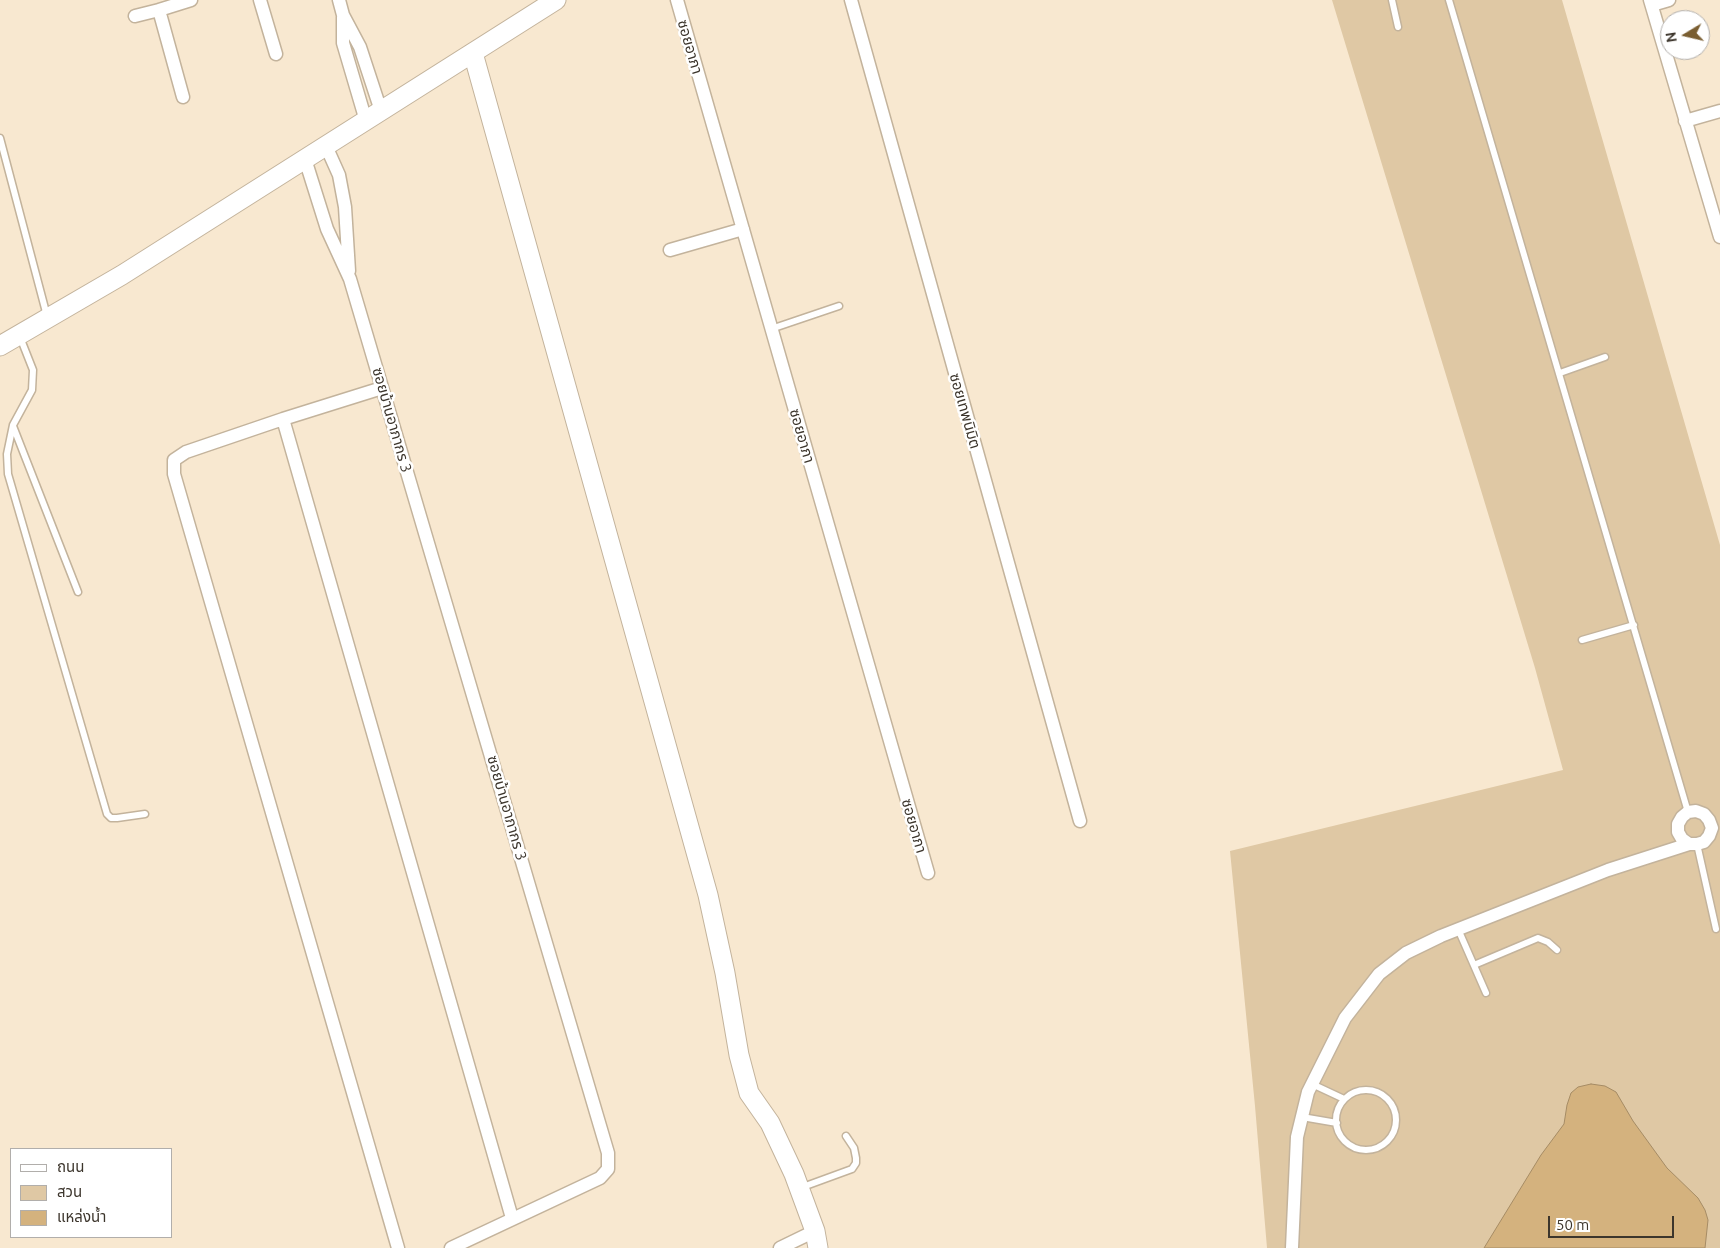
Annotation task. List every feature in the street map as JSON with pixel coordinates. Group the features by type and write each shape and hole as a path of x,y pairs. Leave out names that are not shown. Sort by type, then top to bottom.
{"street":[{"path":"135,16 191,0"},
{"path":"260,0 276,54"},
{"path":"338,0 343,15 360,48 373,116"},
{"path":"0,346 122,276 556,0"},
{"name":"ซอยอาภา","path":"677,0 928,873"},
{"name":"ซอยเทพนิมิต","path":"851,0 1080,821"},
{"path":"1669,0 1651,3 1719,233"},
{"path":"159,10 184,97"},
{"path":"343,15 343,43 373,116"},
{"path":"473,53 708,894 725,973 739,1054 749,1093 770,1123 799,1189 817,1239 780,1248"},
{"path":"1685,122 1720,111"},
{"name":"ซอยบ้านอาภากร 3","path":"326,146 339,175 345,207 350,279"},
{"name":"ซอยบ้านอาภากร 3","path":"305,160 327,229 350,279 608,1153 608,1169 600,1178 450,1248"},
{"path":"670,250 743,230"},
{"path":"382,388 186,452 174,460 174,474 398,1248"},
{"path":"283,419 512,1218"},
{"path":"1292,1248 1297,1138 1308,1092 1345,1018 1379,974 1406,953 1458,929 1608,870 1704,842 1715,835 1710,820 1704,814 1696,811 1688,812 1682,816 1678,824 1678,832 1682,839 1693,844"}],"lane":[{"path":"1392,0 1398,27"},
{"path":"1450,0 1688,812"},
{"path":"0,138 48,318"},
{"path":"772,329 839,306"},
{"path":"19,335 33,370 32,390 13,425 7,454 8,474 107,814 111,818 145,814"},
{"path":"1560,373 1605,357"},
{"path":"13,425 78,592"},
{"path":"1582,640 1634,625"},
{"path":"1693,844 1716,929"},
{"path":"1458,929 1486,993"},
{"path":"1474,965 1538,938 1548,942 1557,950"},
{"path":"1312,1084 1344,1099"},
{"path":"1369,1090 1382,1094 1391,1104 1396,1116 1395,1130 1388,1141 1376,1148 1363,1150 1350,1146 1341,1136 1337,1124 1337,1115 1344,1099 1356,1092 1369,1090"},
{"path":"1302,1117 1337,1124"},
{"path":"799,1189 852,1169 856,1164 856,1158 854,1148 846,1136"}],"green space":[{"path":"1332,0 1562,0 1720,545 1720,1248 1267,1248 1230,851 1563,770 1535,668"}],"water":[{"path":"1591,1084 1605,1086 1616,1092 1633,1121 1667,1168 1698,1198 1708,1220 1705,1248 1484,1248 1541,1155 1564,1124 1571,1093 1578,1087"}]}
